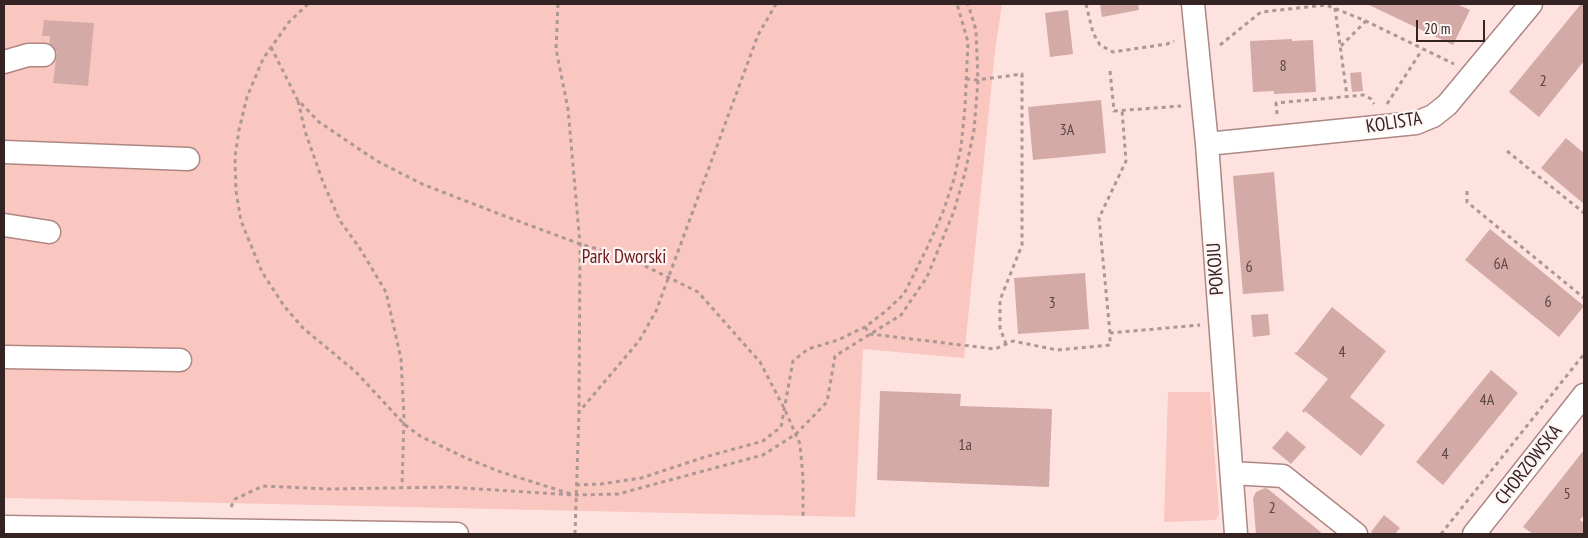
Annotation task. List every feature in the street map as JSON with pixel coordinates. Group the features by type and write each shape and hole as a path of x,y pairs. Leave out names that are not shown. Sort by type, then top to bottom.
{"street":[{"name":"POKOJU","path":"1193,4 1206,144 1236,534"},
{"name":"KOLISTA","path":"1206,144 1416,123 1434,116 1447,105 1530,4"},
{"path":"4,62 28,55 44,55"},
{"path":"4,152 188,159"},
{"path":"4,225 49,232"},
{"path":"4,357 180,360"},
{"name":"CHORZOWSKA","path":"1474,534 1584,396"},
{"path":"1232,473 1283,476 1356,534"},
{"path":"4,528 457,534"}],"path":[{"path":"308,4 289,22 263,59 247,97 238,130 235,157 236,191 241,221 262,272 284,306 303,328 356,372 404,424 420,436 466,458 576,495"},
{"path":"558,4 556,49 568,109 580,244 579,412 575,534"},
{"path":"579,412 639,341 656,311 758,34 776,4"},
{"path":"576,485 601,484 641,478 705,457 763,441 781,427 793,361 808,349 838,340 865,327 904,294 927,248 942,212 954,179 961,147 968,42 957,4"},
{"path":"231,530 231,507 236,499 264,486 328,489 448,487 576,495 618,494 763,455 796,434 827,402 835,356 901,315 927,277 954,211 965,173 974,130 978,80 976,30 968,4"},
{"path":"1086,4 1093,32 1100,45 1113,52 1168,44 1181,37"},
{"path":"1215,49 1261,12 1326,4 1448,62"},
{"path":"1335,8 1347,96"},
{"path":"1340,46 1366,22"},
{"path":"271,47 298,99 319,122 377,161 422,184 580,244 629,258 698,292 760,362 785,410 800,444 803,518"},
{"path":"1386,106 1422,50"},
{"path":"1110,71 1114,111 1187,105"},
{"path":"966,79 978,80 1022,74 1022,245 1000,300 1000,328 1006,344"},
{"path":"1274,122 1277,115 1276,103 1364,95 1370,99 1375,107"},
{"path":"298,99 305,131 323,182 340,221 359,247 386,292 401,359 404,424 402,487"},
{"path":"865,327 870,334 995,349 1013,341 1057,350 1110,346 1099,218 1126,161 1122,110"},
{"path":"1507,151 1584,213"},
{"path":"1467,191 1467,202 1584,298"},
{"path":"1110,333 1220,324"},
{"path":"1441,534 1584,354"}],"green space":[{"name":"Park Dworski","path":"4,4 1002,4 995,51 964,358 863,349 855,517 4,498"},
{"path":"1168,392 1210,392 1219,514 1216,520 1164,522"}],"building":[{"path":"1100,4 1138,4 1139,10 1102,17"},
{"path":"1367,4 1457,4 1470,10 1453,45"},
{"path":"1581,4 1584,4 1584,61 1539,117 1509,92"},
{"path":"1068,10 1073,54 1050,57 1045,13"},
{"path":"44,20 94,23 88,86 53,83 57,51 49,51 50,36 42,36"},
{"path":"1292,39 1292,41 1313,40 1316,92 1274,94 1274,91 1253,92 1250,41"},
{"path":"1361,72 1363,91 1352,92 1350,73"},
{"path":"1101,100 1106,153 1033,160 1028,107"},
{"path":"1566,138 1584,153 1584,204 1541,168"},
{"path":"1274,172 1284,291 1243,294 1233,176"},
{"path":"1490,229 1584,306 1559,337 1465,260"},
{"path":"1085,273 1089,329 1018,334 1014,278"},
{"path":"1332,307 1386,351 1350,397 1385,425 1361,456 1305,411 1304,413 1302,411 1328,379 1294,353 1297,352"},
{"path":"1268,314 1270,335 1253,337 1251,315"},
{"path":"1491,370 1518,393 1443,485 1416,462"},
{"path":"880,391 961,394 960,406 1052,409 1049,487 877,480"},
{"path":"1287,431 1306,447 1291,464 1272,448"},
{"path":"1584,450 1584,515 1580,520 1584,523 1584,534 1533,534 1523,527"},
{"path":"1265,488 1323,534 1256,534 1253,498 1256,492"},
{"path":"1384,515 1400,528 1395,534 1373,534 1371,532"}]}
